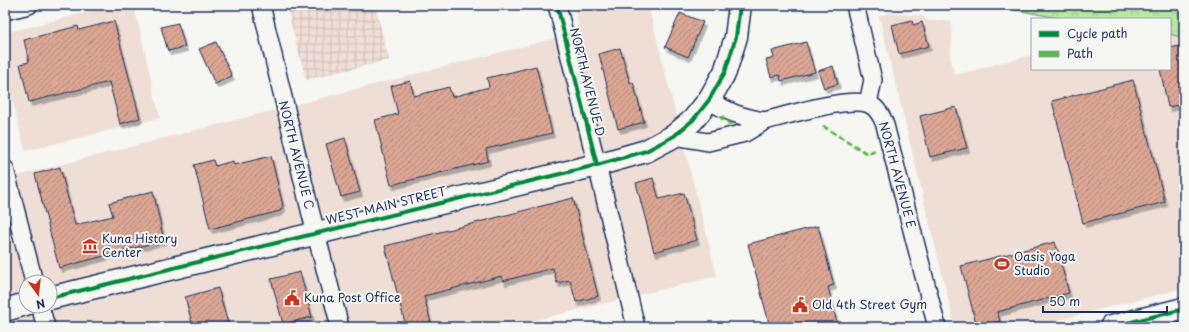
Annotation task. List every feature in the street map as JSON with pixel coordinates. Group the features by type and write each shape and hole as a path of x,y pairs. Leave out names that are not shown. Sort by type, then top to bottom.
{"main road":[{"name":"WEST MAIN STREET","path":"58,296 597,165 646,151 674,136 693,120 709,100 725,72 736,37 740,5"},
{"path":"5,310 18,306"},
{"path":"1111,327 1184,310"}],"street":[{"path":"5,11 29,5"},
{"name":"NORTH AVENUE C","path":"261,5 340,327"},
{"name":"NORTH AVENUE D","path":"557,5 636,327"},
{"path":"674,136 708,142 745,133 765,121 838,103 854,101 868,103 873,80 855,5"},
{"path":"709,100 726,111 743,117 765,121"},
{"name":"NORTH AVENUE E","path":"868,103 876,108 886,125 937,327"},
{"path":"5,169 32,274"},
{"path":"42,314 46,327"}],"shaded area":[{"path":"116,5 134,5 160,118 25,151 5,69 5,33"},
{"path":"286,5 375,5 389,60 306,80"},
{"path":"574,5 648,5 717,276 507,327 5,327 5,179 580,32"},
{"path":"889,13 922,16 929,21 951,21 952,39 950,58 955,75 1031,55 1031,70 1171,70 1171,34 1184,38 1184,288 1031,327 955,327 879,16"}],"green space":[{"path":"998,5 1184,5 1184,38 1171,34 1171,18 1058,18 1005,8"}],"building":[{"path":"680,13 703,22 688,57 665,47"},
{"path":"912,20 913,25 922,22 929,46 899,54 892,25"},
{"path":"114,21 140,118 120,124 109,82 29,102 20,64 29,62 24,40 78,26 79,30"},
{"path":"178,23 185,47 168,51 161,27"},
{"path":"216,42 232,76 215,84 199,49"},
{"path":"806,42 815,72 781,81 780,75 771,77 766,60 774,58 772,51"},
{"path":"1184,45 1184,104 1168,107 1160,70 1171,70 1171,48"},
{"path":"620,48 630,83 633,82 644,122 618,129 599,54"},
{"path":"536,66 552,133 486,149 488,161 391,185 375,120 398,114 391,86 410,81 414,96 449,87 452,97 489,87 487,78"},
{"path":"833,66 838,84 824,88 818,71"},
{"path":"1133,80 1165,202 1083,223 1052,101"},
{"path":"956,107 967,148 930,157 920,116"},
{"path":"345,138 360,192 341,197 326,144"},
{"path":"271,156 283,206 280,211 210,229 194,165 213,160 215,166 233,161 234,165"},
{"path":"60,167 75,225 113,216 109,203 153,191 164,240 59,268 35,174"},
{"path":"653,178 659,199 684,193 697,240 654,252 636,183"},
{"path":"573,198 598,296 576,302 570,280 557,283 553,268 503,281 502,276 424,296 432,327 406,327 385,246"},
{"path":"818,226 834,285 828,287 838,327 770,327 748,244"},
{"path":"1055,242 1069,293 997,312 1000,321 977,327 961,266"},
{"name":"Kuna Post Office","path":"300,272 312,317 283,324 271,279"},
{"path":"218,288 229,327 193,327 185,297"}],"marked path":[{"path":"724,116 722,119 731,124 732,128"},
{"path":"823,126 866,153 877,150"}],"cycle path":[{"path":"557,5 597,165"},
{"path":"58,296 597,165 646,151 674,136 693,120 709,100 725,72 736,37 740,5"},
{"path":"1111,327 1184,309"}],"place":[{"name":"Kuna History Center","path":"90,246"},
{"name":"Oasis Yoga Studio","path":"1002,264"},
{"name":"Kuna Post Office","path":"292,298"},
{"name":"Old 4th Street Gym","path":"800,305"}]}
